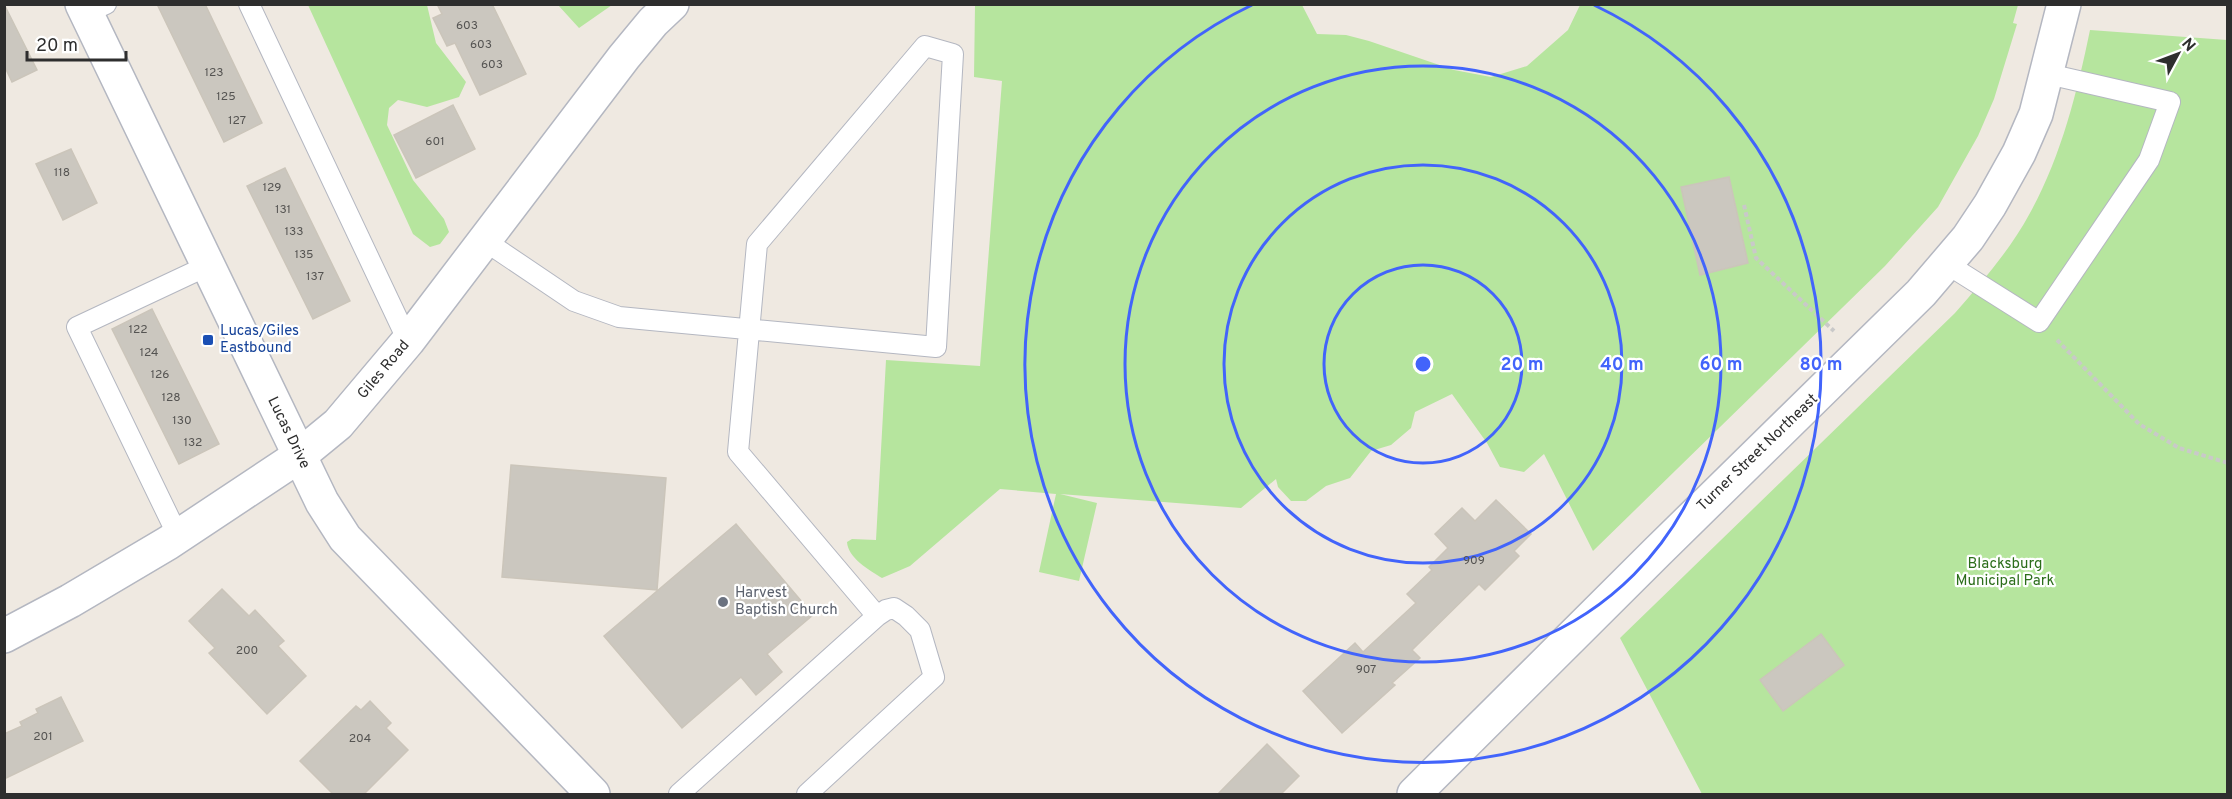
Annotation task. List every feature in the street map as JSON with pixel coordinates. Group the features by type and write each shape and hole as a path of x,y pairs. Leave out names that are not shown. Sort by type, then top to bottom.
{"street":[{"name":"Giles Road","path":"4,636 70,601 178,536 299,456 338,424 408,341 624,57 653,22 672,4"},
{"name":"Turner Street Northeast","path":"1414,795 1657,552 1921,294 1947,264 1990,205 2019,153 2036,114 2064,4"},
{"name":"Lucas Drive","path":"91,7 207,266 322,502 345,538 593,795"}],"lane":[{"path":"249,4 408,341"},
{"path":"485,241 574,301 619,317 749,330 936,347 953,54 925,46 757,244 749,330 738,452 877,616"},
{"path":"1947,264 2039,322 2149,160 2170,102 2048,74"},
{"path":"178,536 77,327 207,266"},
{"path":"679,795 877,616 894,608 920,630 934,677 807,795"}],"path":[{"path":"1744,205 1756,258 1835,332"},
{"path":"2073,354 2127,412 2155,435 2179,448 2228,463"}],"green space":[{"path":"308,5 427,5 436,43 466,82 459,97 427,107 398,100 389,108 387,125 413,180 444,219 449,232 440,244 430,247 413,234"},
{"path":"558,5 612,5 579,28"},
{"path":"1302,5 1317,34 1346,35 1454,70 1491,77 1527,66 1568,30 1580,5 2018,5 2013,23 2017,24 1994,99 1978,136 1938,207 1885,266 1593,551 1544,454 1524,472 1500,467 1487,443 1452,394 1415,412 1411,428 1391,445 1371,451 1350,478 1326,486 1306,501 1291,501 1278,487 1276,479 1241,508 1060,494 1097,503 1079,581 1039,572 1056,494 1000,489 910,566 882,578 855,558 847,542 852,539 876,540 886,360 980,366 1002,81 974,77 975,6"},
{"name":"Blacksburg Municipal Park","path":"2090,30 2227,40 2227,794 1702,794 1620,638 1955,313 1995,265 2022,227 2051,170 2067,124"}],"building":[{"path":"4,4 37,70 12,82 4,65"},
{"path":"157,4 205,4 262,123 224,142"},
{"path":"437,4 492,4 526,74 480,95 455,43 447,46 433,18 442,14"},
{"path":"453,105 475,149 416,178 394,135"},
{"path":"71,149 97,203 63,220 36,164"},
{"path":"285,168 350,301 313,319 247,186"},
{"path":"1729,177 1748,263 1700,275 1681,187"},
{"path":"152,309 219,444 179,464 112,329"},
{"path":"511,465 666,478 657,590 502,577"},
{"path":"1496,500 1531,534 1514,551 1519,556 1485,590 1479,584 1412,650 1420,658 1392,683 1395,685 1342,733 1303,691 1355,643 1363,652 1416,603 1407,594 1432,570 1429,567 1448,548 1435,534 1462,508 1475,521"},
{"path":"736,524 813,615 767,654 782,672 756,695 741,677 682,728 604,636"},
{"path":"222,589 249,616 255,610 284,641 278,646 306,676 267,714 209,653 215,648 189,621"},
{"path":"1821,634 1844,665 1783,711 1760,680"},
{"path":"61,697 83,741 4,779 4,734 22,726 20,722 38,713 36,709"},
{"path":"370,701 391,723 386,728 408,750 363,795 334,795 300,761 356,706 361,710"},
{"path":"1267,744 1299,776 1280,795 1217,795"}],"place":[{"name":"Lucas/Giles Eastbound","path":"208,340"},
{"name":"Harvest Baptish Church","path":"723,602"}]}
